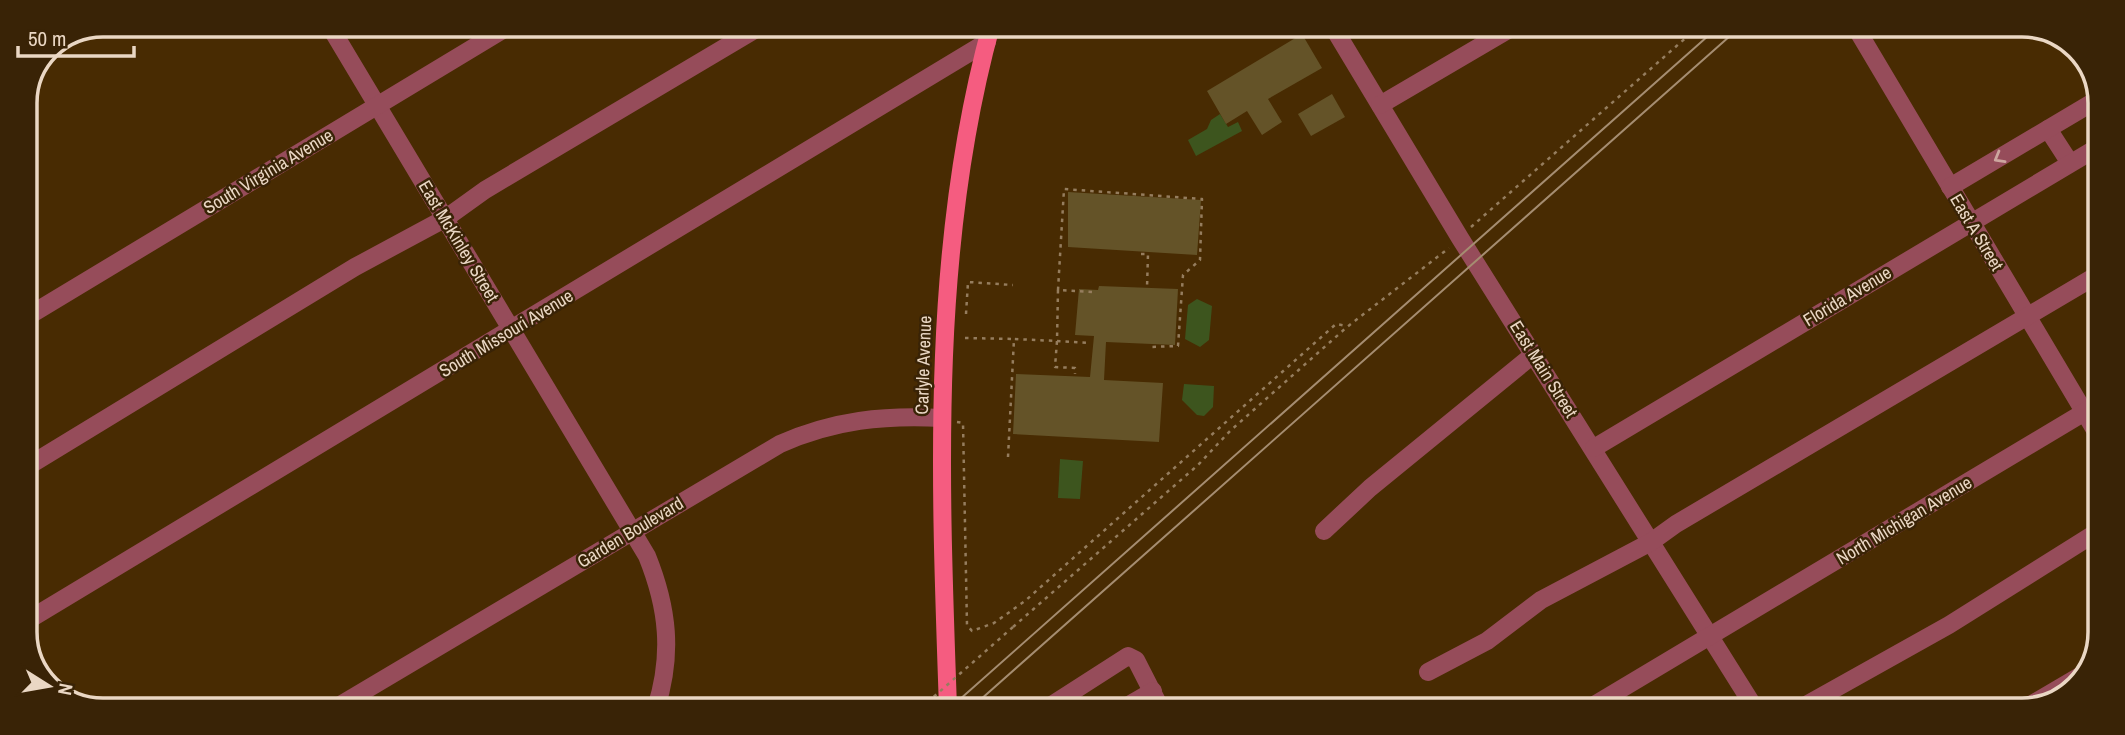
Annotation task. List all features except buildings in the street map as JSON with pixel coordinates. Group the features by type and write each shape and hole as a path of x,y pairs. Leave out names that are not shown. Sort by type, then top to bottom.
{"main road":[{"name":"Carlyle Avenue","path":"948,698 942,420 943,334 957,182 988,37"}],"street":[{"name":"East McKinley Street","path":"336,37 632,530 659,585 667,621 668,655 658,698"},
{"name":"South Virginia Avenue","path":"37,311 492,37"},
{"path":"37,461 355,267 446,218 485,190 742,37"},
{"name":"South Missouri Avenue","path":"37,615 513,329 984,37"},
{"name":"East Main Street","path":"1339,37 1460,238 1749,698"},
{"path":"1380,105 1496,37"},
{"name":"East A Street","path":"1861,37 2027,317 2088,404"},
{"path":"1950,187 2088,105"},
{"path":"2048,129 2070,163"},
{"name":"Florida Avenue","path":"1594,448 2088,153"},
{"path":"1428,672 1487,641 1541,600 1651,542 1676,524 1898,391 2088,281"},
{"path":"1324,531 1370,488 1534,354"},
{"name":"North Michigan Avenue","path":"1606,698 2088,410"},
{"name":"Garden Boulevard","path":"352,698 780,444 810,431 870,417 942,420"},
{"path":"1818,698 1948,625 2088,538"},
{"path":"1063,698 1128,656 1136,660 1156,698"},
{"path":"1142,698 1153,691"}],"path":[{"path":"932,698 1198,465 1230,431 1347,327 1460,238 1687,37"},
{"path":"1076,374 1075,368 1055,368 1064,189 1202,199 1200,260 1183,275 1178,345 1149,347"},
{"path":"1141,254 1148,254 1147,288"},
{"path":"966,314 968,282 1013,285"},
{"path":"1058,290 1092,292"},
{"path":"942,420 963,423 967,625 972,631 994,623 1026,601 1336,324 1343,323 1347,327"},
{"path":"965,338 1090,343"},
{"path":"1008,457 1014,339"}],"green space":[{"path":"1220,114 1228,127 1238,122 1242,131 1196,156 1188,140 1207,129 1211,120"},
{"path":"1197,299 1212,306 1209,340 1200,347 1185,339 1188,305"},
{"path":"1184,384 1214,386 1213,407 1204,416 1197,415 1182,400"},
{"path":"1060,459 1083,461 1080,499 1058,498"}],"tram line":[{"path":"961,698 1707,37"},
{"path":"982,698 1729,37"}]}
